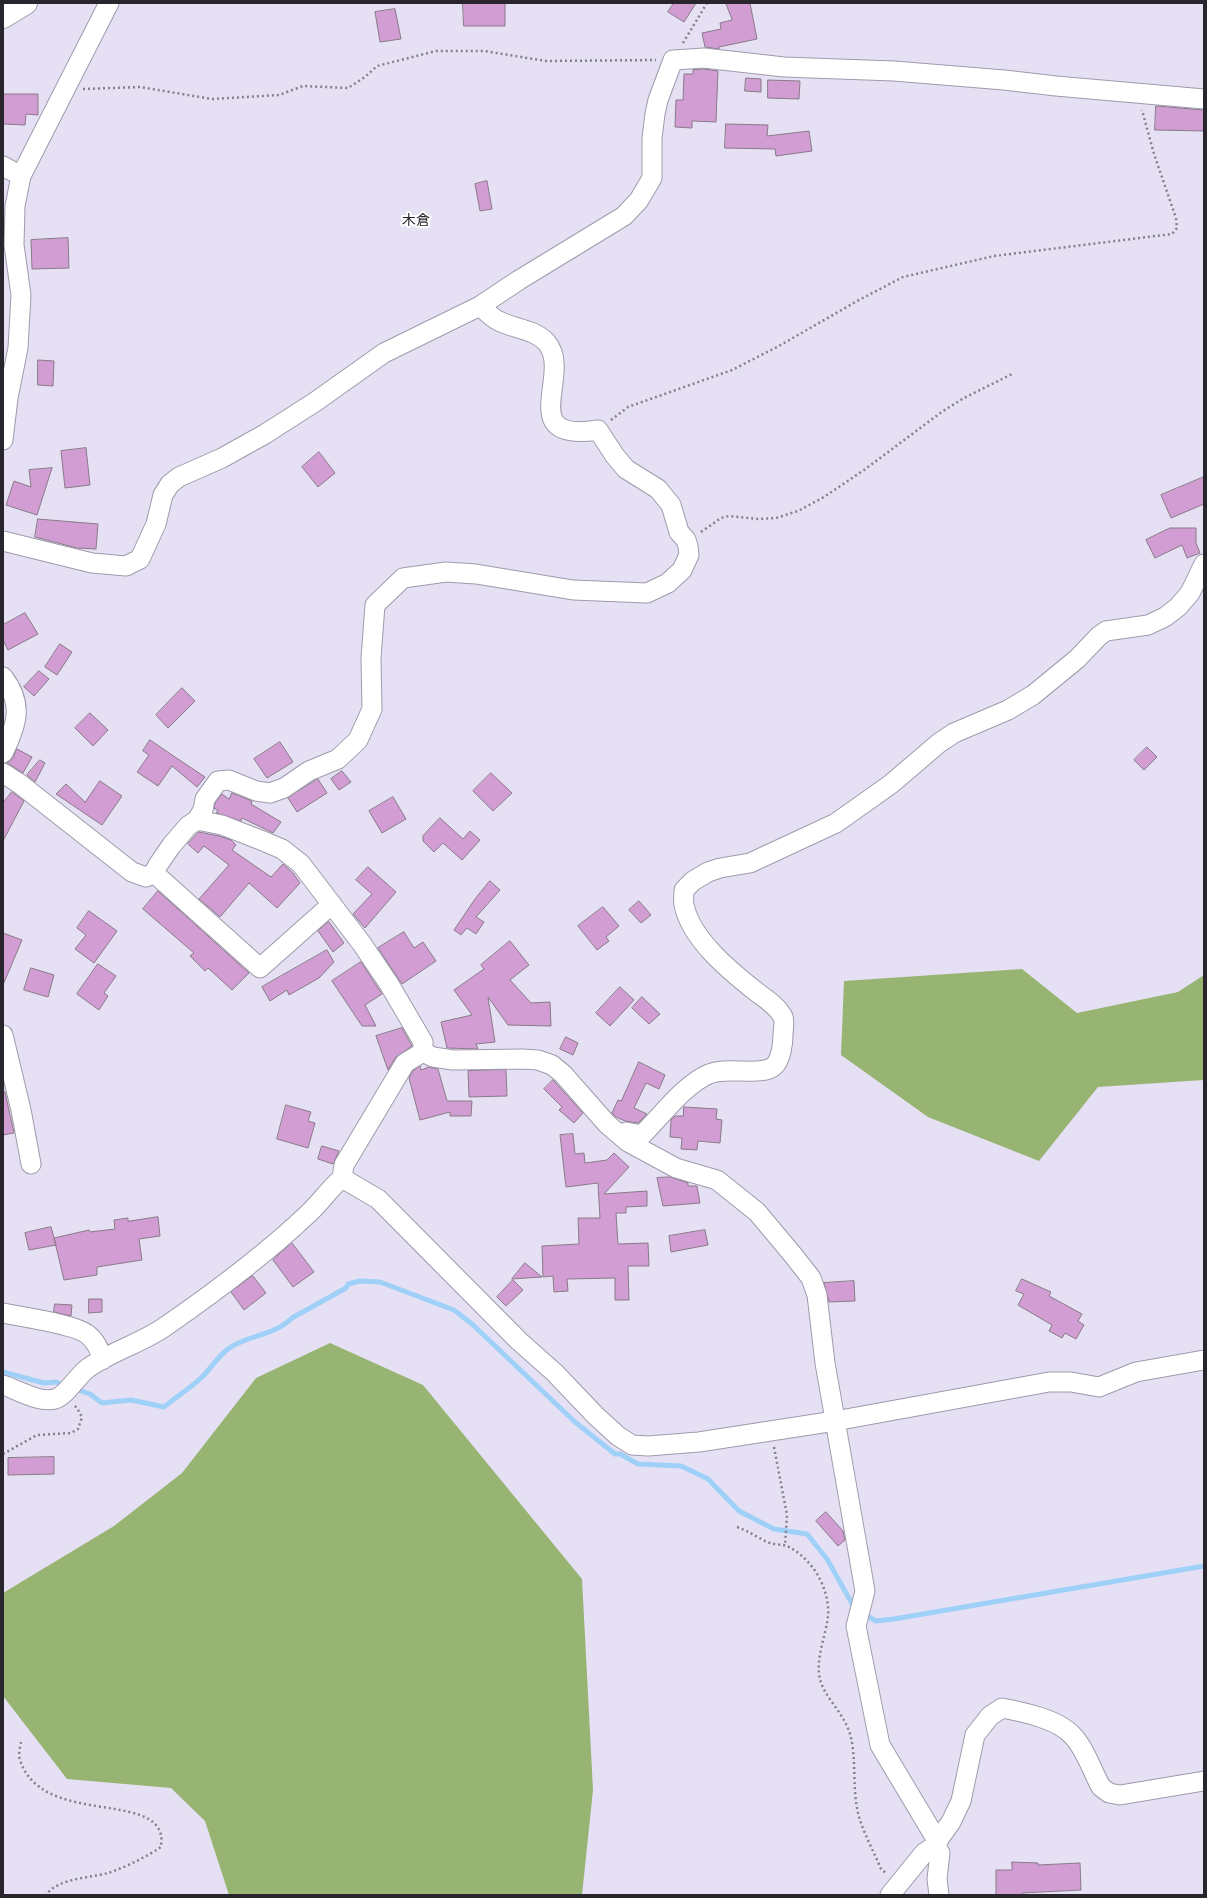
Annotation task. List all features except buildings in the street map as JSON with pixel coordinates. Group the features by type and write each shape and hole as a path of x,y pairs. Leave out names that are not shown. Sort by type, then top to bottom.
{"main road":[{"path":"3,17 26,3"}],"street":[{"path":"3,440 8,398 18,348 20,295 14,244 15,206 20,176 109,3"},
{"path":"3,541 92,563 126,566 140,559 156,524 163,495 170,484 175,480 222,458 264,434 315,402 384,353 480,306 624,216 639,200 652,178 652,138 655,114 658,100 673,60 704,58 784,67 902,72 1140,92 1204,99"},
{"path":"3,166 20,176"},
{"path":"3,773 20,784 132,872 146,877 154,873 171,846 188,826 197,820 203,810 205,799 218,781 229,780 256,791 270,793 284,788 309,771 338,759 358,740 372,709 371,658 375,605 403,578 446,572 476,574 572,590 647,593 668,583 682,570 689,555 686,540 679,532 671,505 658,489 626,468 615,456 598,430 583,432 567,431 558,425 552,418 550,407 555,357 546,342 531,332 497,320 480,306"},
{"path":"622,1136 626,1132 642,1134 688,1088 709,1074 723,1070 762,1071 774,1066 779,1058 783,1038 784,1018 774,1005 729,970 711,952 695,929 684,905 684,890 693,881 720,868 750,863 836,823 891,784 939,743 954,733 1008,710 1033,695 1077,659 1106,631 1148,625 1165,617 1190,593 1204,564"},
{"path":"3,677 15,698 17,711 15,726 3,753"},
{"path":"197,820 222,825 282,849 301,864 332,904 389,984 423,1042 423,1052"},
{"path":"154,873 260,968 332,904"},
{"path":"3,1035 21,1110 31,1164"},
{"path":"423,1052 433,1058 453,1060 522,1059 538,1060 552,1065 563,1074 607,1124 649,1155 676,1168 717,1180 731,1190 757,1212 811,1278 817,1295 825,1363 865,1591 856,1626 880,1745 940,1853 937,1879 939,1895"},
{"path":"3,1385 39,1398 48,1399 62,1395 77,1376 88,1367 164,1328 266,1251 310,1212 342,1178 344,1166 405,1063 423,1052"},
{"path":"342,1178 378,1199 519,1341 555,1373 618,1436 632,1445 676,1445 771,1431 835,1421 1049,1382 1071,1382 1099,1387 1136,1372 1204,1360"},
{"path":"3,1314 68,1326 85,1333 97,1343 102,1360"},
{"path":"895,1888 924,1853 935,1844 951,1822 961,1801 975,1734 990,1716 1002,1708 1042,1718 1058,1725 1073,1735 1101,1787 1109,1792 1120,1795 1204,1781"}],"path":[{"path":"65,89 140,87 212,99 279,95 303,86 348,88 365,77 377,66 436,51 484,51 546,61 673,60 707,3"},
{"path":"598,430 628,407 732,370 779,346 857,301 903,277 994,256 1172,234 1177,228 1176,218 1154,154 1139,100 1140,92"},
{"path":"686,540 694,537 721,518 728,516 758,519 776,518 798,511 824,497 864,470 942,411 964,398 1012,374"},
{"path":"3,1454 37,1435 71,1434 78,1429 82,1417 77,1408 62,1395"},
{"path":"771,1431 787,1515 785,1545"},
{"path":"737,1528 748,1531 776,1545 785,1545 797,1551 812,1567 823,1585 827,1600 828,1615 820,1661 820,1678 825,1692 845,1720 850,1736 856,1800 860,1820 881,1868 895,1888"},
{"path":"20,1742 19,1759 37,1787 55,1797 73,1802 128,1811 144,1817 156,1824 162,1835 161,1847 152,1853 110,1872 65,1883 50,1890 46,1895"}],"green space":[{"path":"1022,969 1077,1013 1178,992 1204,975 1204,1080 1098,1087 1039,1161 928,1117 841,1055 844,981"},
{"path":"330,1343 423,1385 582,1579 593,1790 582,1895 229,1895 205,1821 171,1788 67,1779 3,1696 3,1593 114,1526 182,1473 256,1378"}],"waterway":[{"path":"75,1389 90,1394 102,1403 131,1400 164,1407 201,1378 231,1347 278,1328 292,1318 346,1288 348,1284 360,1281 380,1282 454,1310 472,1324 575,1422 615,1454 620,1454 638,1464 681,1466 708,1479 739,1511 774,1529 807,1534 827,1559 855,1609"},
{"path":"3,1372 44,1383 56,1382 65,1385"},
{"path":"864,1614 876,1621 894,1619 1204,1566"}],"district":[{"name":"木倉","path":"416,221"}]}
